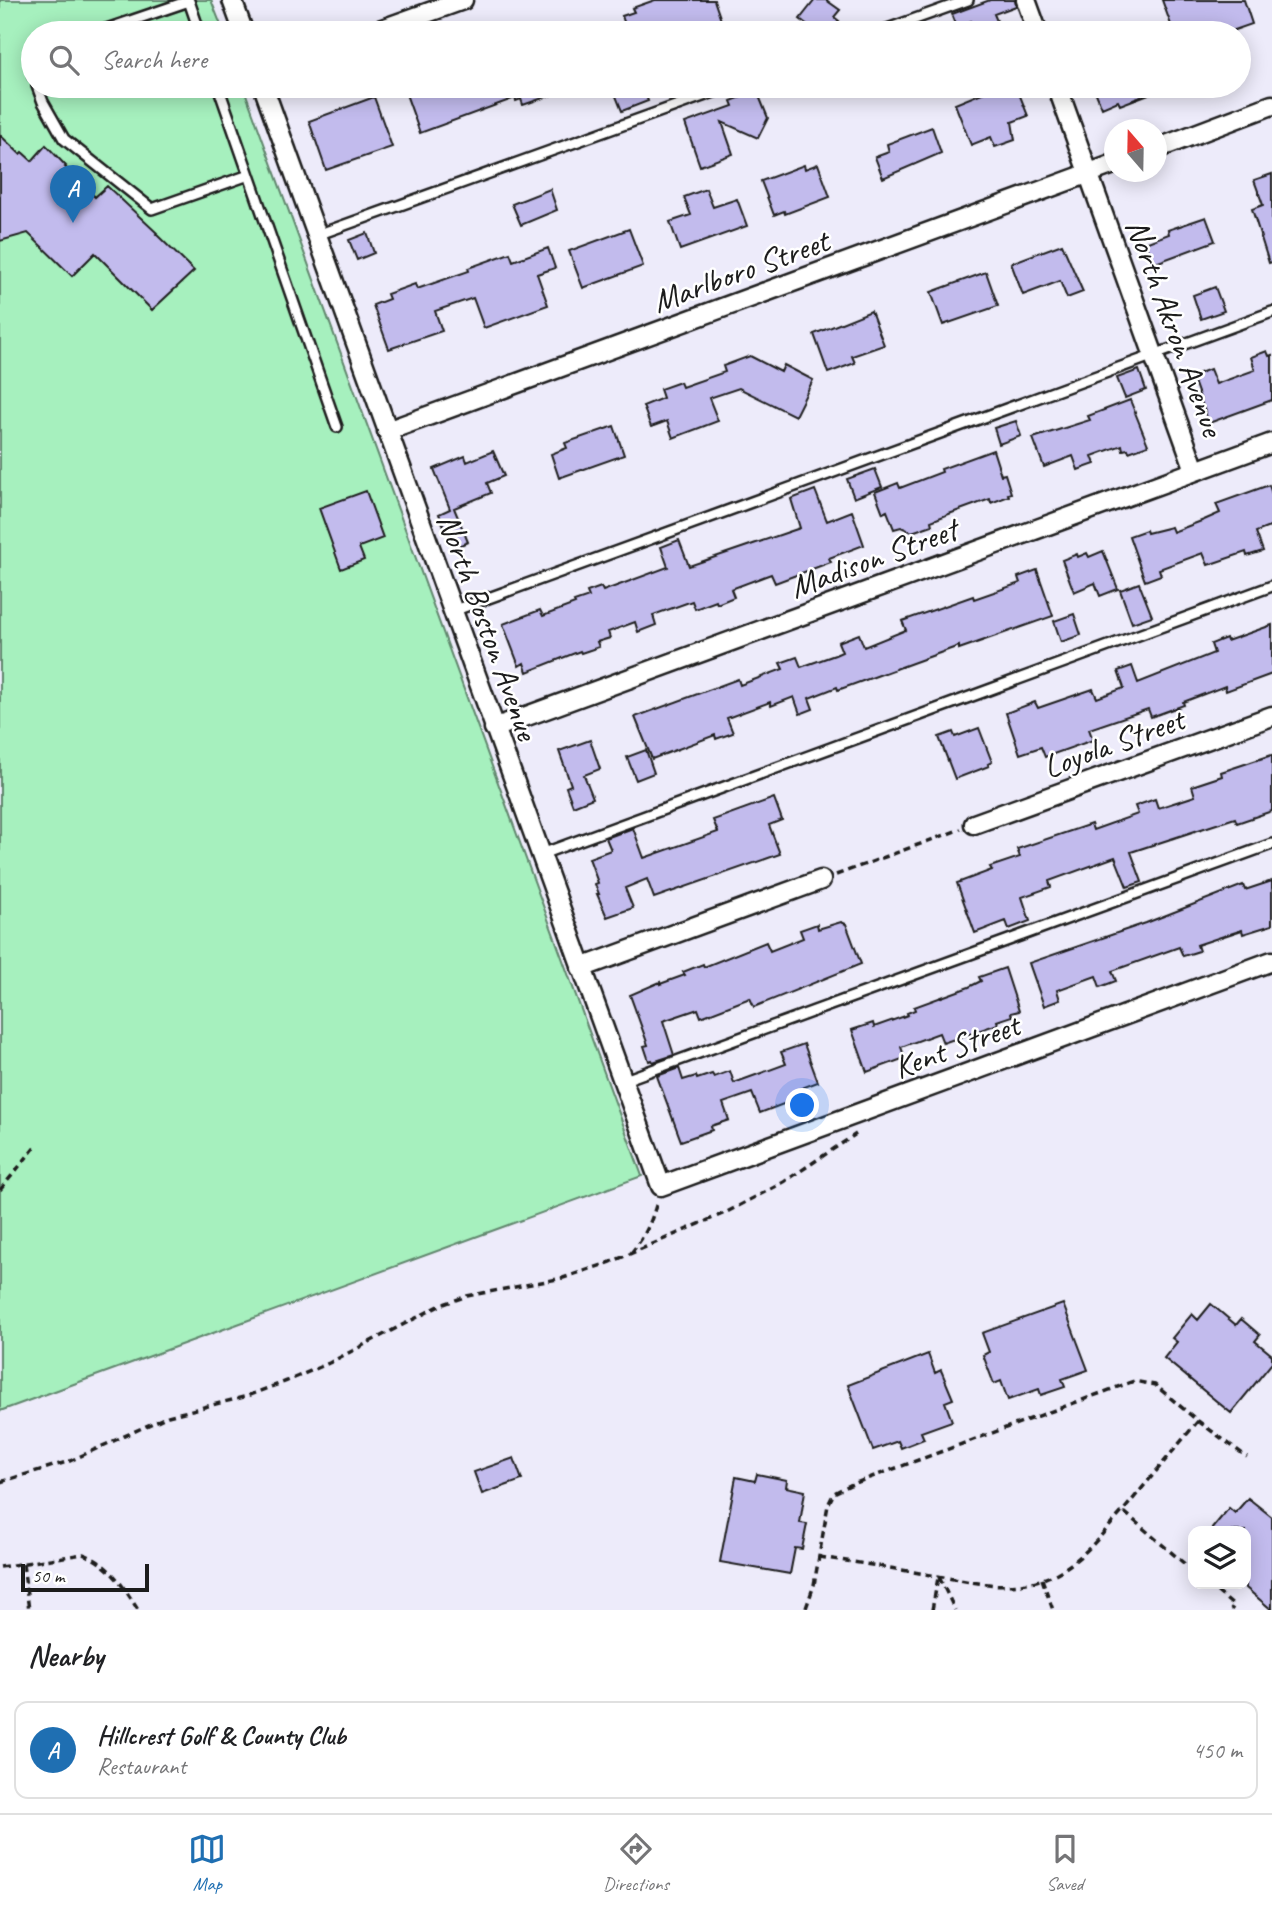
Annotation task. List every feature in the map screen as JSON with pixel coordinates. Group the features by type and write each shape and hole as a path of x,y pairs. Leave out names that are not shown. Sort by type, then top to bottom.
{"street":[{"path":"232,0 240,21"},
{"path":"404,21 463,0"},
{"path":"1026,0 1034,21"},
{"name":"North Boston Avenue","path":"267,98 661,1186"},
{"name":"North Akron Avenue","path":"1061,98 1195,470"},
{"path":"1167,145 1272,105"},
{"name":"Marlboro Street","path":"387,431 1104,168"},
{"name":"Madison Street","path":"494,728 1272,443"},
{"name":"Loyola Street","path":"974,824 1272,716"},
{"path":"581,968 821,880"},
{"name":"Kent Street","path":"661,1186 1272,961"}],"lane":[{"path":"909,21 968,0"},
{"path":"130,21 189,1 196,21"},
{"path":"42,98 64,139 152,209 248,175"},
{"path":"224,98 248,175 337,427"},
{"path":"317,235 698,98"},
{"path":"453,611 1272,312"},
{"path":"540,855 1272,586"},
{"path":"622,1081 1272,844"}],"path":[{"path":"821,880 974,824"},
{"path":"0,1482 70,1461 168,1416 244,1397 287,1381 329,1363 441,1305 467,1296 563,1278 629,1254 727,1212 784,1182 856,1134"},
{"path":"0,1190 36,1146"},
{"path":"629,1254 645,1236 653,1219 661,1186"},
{"path":"806,1608 820,1557 828,1505 834,1493 1134,1381 1154,1385 1247,1457"},
{"path":"820,1557 1001,1586 1042,1579 1087,1552 1198,1421"},
{"path":"1122,1511 1188,1567"},
{"path":"0,1567 73,1555 93,1557 109,1569 138,1610"},
{"path":"23,1564 29,1610"},
{"path":"932,1610 939,1576"},
{"path":"939,1576 955,1610"},
{"path":"1042,1579 1053,1610"},
{"path":"1214,1589 1234,1606 1231,1610"}],"green space":[{"path":"0,0 211,0 219,21 21,21 21,98 247,98 642,1176 0,1411"}],"building":[{"path":"655,0 714,0 721,21 624,21 622,16 634,12 632,8"},
{"path":"815,0 826,0 840,10 834,17 839,21 800,19"},
{"path":"990,0 1015,0 1016,6 994,14 997,21 955,21 952,14"},
{"path":"1162,0 1244,0 1251,21 1170,21"},
{"path":"374,98 392,147 326,170 309,121"},
{"path":"407,98 515,98 420,133"},
{"path":"515,98 543,98 523,105 521,99 516,101"},
{"path":"617,98 647,98 648,101 622,111"},
{"path":"739,98 760,98 768,118 758,138 722,122 733,154 700,166 685,123 733,106 731,101"},
{"path":"970,98 1021,98 1028,116 1012,122 1015,140 995,147 991,137 971,145 955,104"},
{"path":"1098,98 1138,98 1120,105 1118,101 1102,108"},
{"path":"932,127 941,153 883,178 875,157 889,152 887,144"},
{"path":"0,135 20,154 22,152 32,161 46,145 95,197 107,186 194,271 152,310 95,253 72,276 28,233 0,241"},
{"path":"818,164 830,197 785,214 784,211 774,215 761,181 804,165 805,169"},
{"path":"1272,174 1272,262 1269,263 1252,209 1263,205 1254,180"},
{"path":"550,189 557,210 521,225 512,204"},
{"path":"706,189 713,207 737,199 747,226 680,250 670,222 691,215 684,197"},
{"path":"1206,217 1215,241 1153,264 1145,243 1169,234 1168,230"},
{"path":"629,229 643,266 583,288 569,251"},
{"path":"367,233 374,253 357,260 349,240"},
{"path":"1062,244 1083,292 1067,298 1060,281 1023,295 1011,263"},
{"path":"548,248 555,268 537,274 548,305 484,328 473,298 435,311 442,331 389,349 373,305 389,299 387,294 415,284 417,289 510,253 513,261"},
{"path":"986,272 998,306 943,325 931,292"},
{"path":"1215,287 1224,311 1201,319 1193,295"},
{"path":"871,311 884,345 852,356 855,363 828,373 814,334"},
{"path":"1267,351 1269,356 1272,355 1272,400 1209,423 1192,376 1210,369 1216,384 1255,370 1251,357"},
{"path":"750,356 781,372 784,365 813,380 795,416 739,388 709,398 718,421 673,438 667,421 651,427 643,406 663,398 660,389 680,382 682,387 725,372 723,366"},
{"path":"1139,370 1146,390 1125,398 1117,378"},
{"path":"1130,400 1148,445 1129,452 1128,449 1123,450 1122,445 1092,456 1095,464 1078,470 1073,456 1044,467 1033,438 1090,420 1088,416"},
{"path":"1016,421 1021,436 999,444 994,428"},
{"path":"614,426 624,455 559,478 551,454 567,448 565,443"},
{"path":"993,450 1001,475 1005,474 1011,493 1009,496 991,503 990,499 949,514 931,521 932,525 912,532 901,527 894,529 887,511 883,513 875,492 898,483 900,488"},
{"path":"493,451 504,476 487,483 491,493 454,508 468,542 453,548 439,514 450,509 434,469 465,456 467,462"},
{"path":"875,469 882,487 854,498 847,479"},
{"path":"1269,485 1272,494 1272,526 1256,532 1263,551 1247,556 1246,552 1208,565 1203,553 1159,569 1161,575 1145,581 1129,536 1146,530 1147,533 1171,527 1173,532 1220,513 1216,504"},
{"path":"815,490 827,521 852,511 864,545 829,558 831,562 775,583 771,574 731,589 734,597 717,604 716,601 695,609 692,601 653,615 656,625 638,632 635,622 608,632 610,638 597,642 599,647 581,653 580,651 527,672 524,663 519,666 503,624 540,610 543,616 589,597 587,592 601,587 603,591 668,567 661,547 679,540 689,566 800,528 791,499"},
{"path":"366,491 383,538 359,547 364,560 341,569 319,508"},
{"path":"1103,551 1118,589 1100,596 1095,583 1074,592 1062,560 1077,554 1078,557 1087,553 1089,557"},
{"path":"1037,570 1053,616 959,649 959,646 838,690 837,687 809,698 813,709 800,714 794,697 771,706 770,702 727,718 733,733 716,739 715,735 652,759 635,717 738,679 740,685 783,669 780,663 797,657 801,667 835,655 842,652 838,642 859,634 864,647 906,630 902,621 1020,583 1018,577"},
{"path":"1139,583 1152,616 1132,623 1120,590"},
{"path":"1074,614 1081,635 1061,642 1054,621"},
{"path":"1272,625 1272,674 1226,691 1225,686 1151,717 1148,709 1089,729 1093,740 1045,757 1041,747 1020,754 1006,713 1035,702 1038,708 1093,689 1097,698 1124,688 1118,671 1132,666 1138,683 1214,653 1211,644"},
{"path":"979,728 992,762 989,766 955,779 939,737 953,732 955,737"},
{"path":"590,740 600,769 584,775 593,798 573,806 566,787 571,785 559,751"},
{"path":"646,750 654,773 636,780 627,757"},
{"path":"1272,755 1272,811 1237,823 1235,818 1131,852 1142,882 1127,887 1115,857 1049,881 1051,887 1022,897 1030,921 1009,929 1006,921 975,933 957,883 992,870 990,867 1020,857 1017,849 1091,824 1093,830 1138,814 1135,806 1155,799 1158,808 1195,796 1192,786 1222,776 1221,772"},
{"path":"774,798 782,820 769,825 780,854 654,898 647,879 625,888 633,908 607,917 597,894 595,884 598,883 589,858 611,850 606,838 633,828 644,858 718,832 713,820"},
{"path":"1272,881 1272,925 1243,934 1242,930 1197,945 1199,951 1183,956 1179,947 1112,971 1116,981 1100,987 1096,976 1057,990 1060,1000 1044,1006 1029,963 1146,923 1243,885 1245,890"},
{"path":"841,922 846,924 861,964 754,1007 750,998 701,1017 698,1009 663,1021 674,1055 649,1061 644,1046 648,1045 630,995 685,975 683,972 703,964 704,967 766,942 770,951 803,938 800,930 817,924 818,929"},
{"path":"1005,968 1019,1011 997,1021 998,1024 943,1043 939,1033 901,1047 905,1058 867,1072 852,1030 873,1023 874,1027 908,1015 907,1013 915,1010 914,1007 969,987 981,981 979,977"},
{"path":"804,1044 818,1082 799,1089 802,1097 760,1113 752,1093 723,1103 729,1120 711,1126 712,1130 681,1141 657,1076 679,1068 683,1080 712,1074 714,1077 730,1071 734,1083 786,1064 781,1052"},
{"path":"1063,1304 1088,1370 1062,1379 1065,1387 1041,1395 1039,1389 1008,1400 1001,1381 994,1384 983,1355 989,1352 982,1333"},
{"path":"1211,1304 1236,1325 1241,1319 1260,1335 1255,1341 1272,1355 1272,1363 1231,1413 1164,1358 1177,1342 1172,1338 1192,1314 1198,1320"},
{"path":"928,1354 935,1373 941,1370 953,1399 945,1402 952,1421 921,1432 924,1439 901,1448 898,1441 873,1450 848,1385"},
{"path":"514,1458 522,1480 482,1494 474,1472"},
{"path":"757,1474 787,1480 786,1487 805,1491 800,1523 807,1524 802,1549 795,1548 790,1574 720,1562 736,1477 755,1481"},
{"path":"1248,1498 1272,1517 1272,1610 1247,1589 1251,1589 1251,1526 1214,1526 1229,1508 1235,1513"}],"place":[{"name":"Hillcrest Golf & County Club","path":"73,223"}]}
